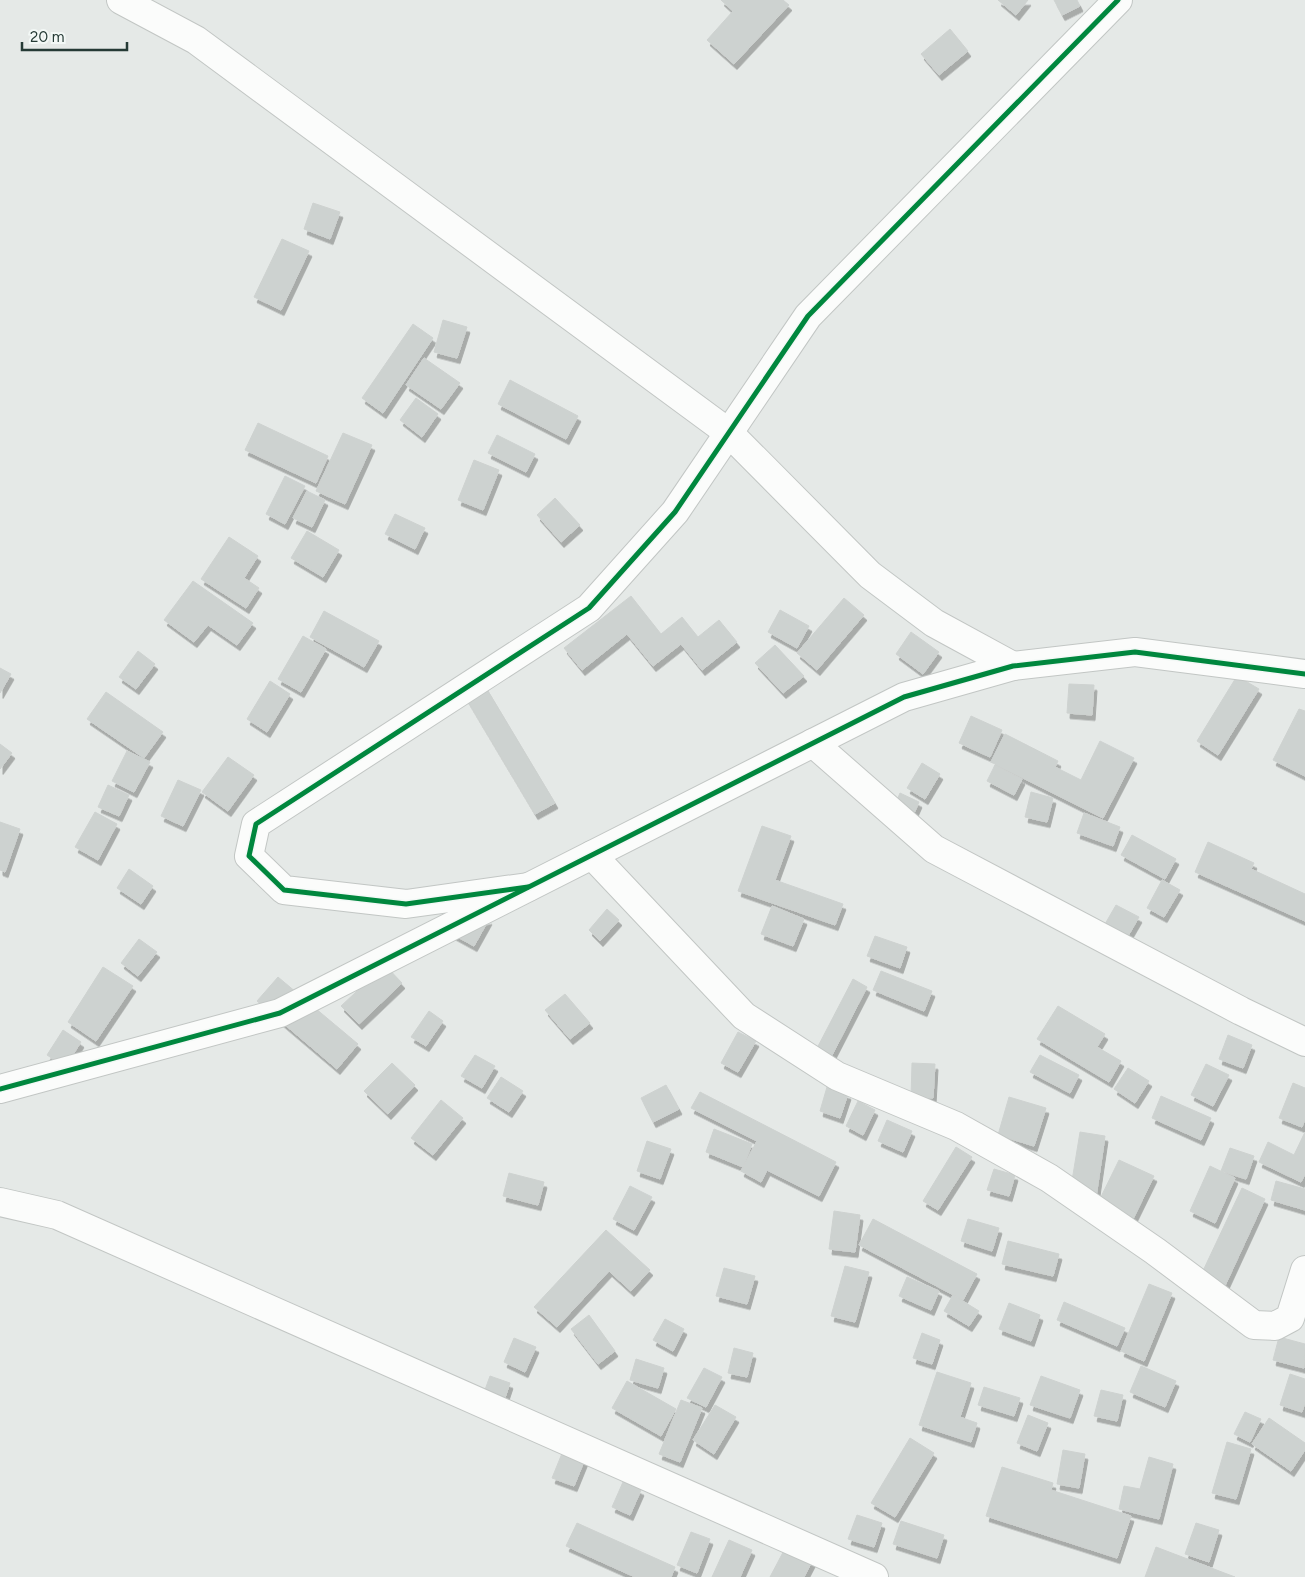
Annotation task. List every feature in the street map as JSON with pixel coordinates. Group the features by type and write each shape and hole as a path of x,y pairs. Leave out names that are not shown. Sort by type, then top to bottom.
{"street":[{"path":"121,0 196,40 729,432 870,575 934,623 1013,666"},
{"path":"528,887 406,904 284,890 249,856 256,824 589,608 675,512 808,316 1118,0"},
{"path":"0,1089 280,1013 904,697 1013,666 1135,652 1305,674"},
{"path":"813,743 934,848 1241,1011 1305,1042"},
{"path":"592,855 744,1016 837,1076 956,1126 1049,1178 1155,1251 1254,1325 1275,1326 1290,1318 1305,1270"},
{"path":"0,1202 57,1215 874,1577"}],"building":[{"path":"721,0 783,0 789,5 734,64 707,40 733,11"},
{"path":"998,0 1028,0 1016,15"},
{"path":"1054,0 1077,0 1080,6 1062,15"},
{"path":"950,29 968,51 939,75 921,54"},
{"path":"313,203 340,212 330,239 304,229"},
{"path":"282,239 309,251 281,310 254,297"},
{"path":"443,320 467,327 457,358 434,352"},
{"path":"413,324 433,338 383,413 362,398"},
{"path":"424,358 460,383 441,409 406,385"},
{"path":"510,380 578,416 566,439 498,404"},
{"path":"416,398 438,414 422,437 400,420"},
{"path":"258,423 328,456 316,483 245,450"},
{"path":"343,433 372,445 345,504 316,491"},
{"path":"497,435 535,454 526,472 488,453"},
{"path":"474,460 499,470 483,510 458,500"},
{"path":"285,476 305,486 285,524 266,514"},
{"path":"307,491 325,500 312,527 293,518"},
{"path":"555,498 580,525 561,542 537,515"},
{"path":"395,514 425,528 415,549 385,534"},
{"path":"307,531 339,550 323,577 291,558"},
{"path":"229,537 258,556 244,578 259,588 246,608 201,579"},
{"path":"193,581 253,623 237,645 208,625 194,642 164,620"},
{"path":"631,596 661,634 682,617 698,637 719,620 737,642 702,670 681,644 653,666 627,634 582,670 564,648"},
{"path":"844,598 864,615 817,670 797,653"},
{"path":"780,610 809,626 797,648 768,632"},
{"path":"324,611 379,641 364,667 310,637"},
{"path":"911,632 939,652 923,674 896,654"},
{"path":"303,636 326,649 301,692 278,679"},
{"path":"775,645 804,676 783,693 755,663"},
{"path":"138,651 155,664 136,689 119,677"},
{"path":"0,668 11,674 0,693"},
{"path":"1237,676 1259,689 1218,755 1197,741"},
{"path":"270,681 290,694 267,732 247,719"},
{"path":"482,681 555,803 535,814 463,693"},
{"path":"1069,684 1094,685 1092,715 1067,713"},
{"path":"106,692 163,732 144,758 87,719"},
{"path":"1299,709 1305,711 1305,776 1273,760"},
{"path":"971,716 1002,730 990,757 959,743"},
{"path":"1005,734 1058,761 1055,767 1081,780 1100,741 1134,758 1103,818 991,762"},
{"path":"0,744 12,753 0,769"},
{"path":"127,751 150,762 134,792 112,781"},
{"path":"228,757 254,775 228,811 202,792"},
{"path":"922,763 940,774 925,799 907,788"},
{"path":"995,765 1022,779 1014,795 987,781"},
{"path":"178,780 201,790 183,826 161,816"},
{"path":"108,785 129,795 119,816 98,807"},
{"path":"1031,792 1053,798 1047,822 1025,817"},
{"path":"900,793 919,802 908,827 889,819"},
{"path":"95,812 117,824 98,860 75,847"},
{"path":"1084,813 1120,827 1113,846 1077,833"},
{"path":"0,822 20,829 5,872 0,870"},
{"path":"762,826 791,836 775,880 843,904 835,925 738,891"},
{"path":"1132,835 1176,859 1165,879 1121,855"},
{"path":"1208,842 1254,863 1251,869 1305,894 1305,921 1195,872"},
{"path":"129,869 153,886 141,904 117,888"},
{"path":"1162,880 1180,890 1164,917 1147,908"},
{"path":"1116,905 1139,917 1124,943 1101,931"},
{"path":"772,906 804,919 793,946 761,934"},
{"path":"607,909 619,920 600,941 589,930"},
{"path":"489,919 474,946 443,929"},
{"path":"875,936 907,947 900,968 867,956"},
{"path":"139,939 157,952 138,976 121,963"},
{"path":"385,965 402,983 359,1024 341,1006"},
{"path":"103,967 133,986 96,1041 68,1022"},
{"path":"881,971 932,991 924,1011 873,990"},
{"path":"278,977 358,1044 337,1069 257,1001"},
{"path":"853,979 867,987 830,1059 815,1052"},
{"path":"565,994 590,1023 570,1039 545,1010"},
{"path":"1058,1006 1105,1034 1097,1047 1121,1061 1109,1082 1037,1039"},
{"path":"429,1011 443,1021 426,1046 411,1037"},
{"path":"63,1030 81,1042 65,1067 47,1055"},
{"path":"738,1032 756,1041 738,1072 721,1063"},
{"path":"1228,1035 1252,1045 1243,1068 1219,1059"},
{"path":"475,1055 495,1066 482,1088 461,1076"},
{"path":"1040,1055 1079,1075 1070,1093 1030,1072"},
{"path":"392,1063 415,1085 388,1114 364,1091"},
{"path":"912,1063 935,1064 933,1098 911,1097"},
{"path":"1206,1064 1229,1075 1213,1106 1191,1095"},
{"path":"1128,1068 1149,1081 1135,1103 1114,1089"},
{"path":"501,1077 523,1091 509,1112 487,1098"},
{"path":"1293,1083 1305,1088 1305,1119 1302,1127 1279,1118"},
{"path":"666,1085 679,1109 653,1122 641,1098"},
{"path":"827,1087 848,1094 840,1118 820,1111"},
{"path":"700,1092 836,1162 819,1196 767,1170 761,1182 741,1171 757,1141 691,1108"},
{"path":"1161,1096 1211,1118 1201,1140 1152,1118"},
{"path":"1009,1097 1046,1108 1034,1146 998,1135"},
{"path":"441,1100 463,1118 433,1155 411,1138"},
{"path":"858,1101 875,1110 863,1135 846,1126"},
{"path":"887,1120 912,1131 903,1152 878,1141"},
{"path":"714,1129 752,1144 743,1167 706,1152"},
{"path":"1080,1132 1105,1136 1096,1197 1070,1193"},
{"path":"1305,1132 1305,1174 1301,1182 1259,1162 1268,1142 1294,1155"},
{"path":"647,1141 671,1149 660,1179 637,1171"},
{"path":"956,1147 972,1157 938,1210 923,1201"},
{"path":"1230,1148 1254,1156 1246,1179 1221,1171"},
{"path":"1119,1160 1154,1176 1131,1223 1096,1207"},
{"path":"1210,1166 1235,1178 1215,1223 1190,1211"},
{"path":"994,1169 1015,1175 1009,1196 987,1190"},
{"path":"509,1173 544,1182 538,1205 503,1196"},
{"path":"1276,1181 1305,1189 1305,1210 1271,1200"},
{"path":"630,1186 652,1197 634,1230 613,1219"},
{"path":"1242,1188 1265,1199 1217,1303 1193,1292"},
{"path":"834,1211 860,1215 855,1252 829,1249"},
{"path":"873,1219 977,1274 963,1300 859,1245"},
{"path":"968,1219 999,1228 992,1251 961,1241"},
{"path":"606,1230 650,1270 631,1291 609,1271 557,1327 534,1307"},
{"path":"1008,1241 1059,1254 1053,1276 1002,1264"},
{"path":"845,1266 869,1272 855,1322 831,1316"},
{"path":"724,1268 755,1276 747,1304 716,1296"},
{"path":"907,1277 939,1291 931,1310 899,1296"},
{"path":"1149,1284 1172,1293 1144,1361 1121,1351"},
{"path":"953,1295 979,1311 969,1326 944,1311"},
{"path":"1064,1302 1125,1328 1117,1346 1057,1320"},
{"path":"1009,1303 1040,1315 1031,1341 999,1329"},
{"path":"589,1315 615,1351 598,1364 571,1329"},
{"path":"665,1319 684,1329 673,1351 653,1340"},
{"path":"922,1333 940,1340 932,1364 913,1358"},
{"path":"1279,1337 1305,1344 1304,1368 1273,1360"},
{"path":"514,1338 536,1347 525,1372 504,1362"},
{"path":"734,1348 753,1353 747,1377 728,1373"},
{"path":"636,1359 664,1368 658,1388 630,1380"},
{"path":"1141,1366 1176,1381 1165,1407 1130,1392"},
{"path":"704,1368 722,1377 706,1407 687,1398"},
{"path":"937,1372 971,1383 960,1417 977,1423 971,1442 919,1425"},
{"path":"1290,1374 1305,1379 1305,1402 1302,1412 1280,1405"},
{"path":"490,1376 510,1383 499,1416 478,1409"},
{"path":"1041,1376 1080,1390 1070,1418 1030,1405"},
{"path":"627,1381 676,1409 661,1436 612,1408"},
{"path":"984,1387 1020,1398 1014,1416 978,1405"},
{"path":"1101,1390 1123,1395 1117,1421 1094,1416"},
{"path":"681,1400 702,1408 680,1462 659,1454"},
{"path":"715,1405 736,1417 714,1454 693,1440"},
{"path":"1245,1412 1261,1419 1250,1442 1234,1434"},
{"path":"1028,1415 1048,1423 1037,1451 1017,1443"},
{"path":"1269,1418 1305,1443 1305,1450 1291,1471 1252,1444"},
{"path":"910,1438 934,1453 895,1517 871,1503"},
{"path":"1227,1442 1251,1449 1236,1499 1212,1493"},
{"path":"1063,1450 1085,1454 1079,1488 1057,1484"},
{"path":"563,1451 585,1459 574,1486 552,1478"},
{"path":"1149,1457 1173,1464 1159,1519 1119,1509 1124,1486 1140,1489"},
{"path":"1002,1467 1053,1483 1051,1490 1131,1516 1117,1558 986,1516"},
{"path":"623,1482 641,1490 630,1515 612,1507"},
{"path":"857,1515 882,1523 874,1547 848,1539"},
{"path":"901,1521 944,1535 937,1558 893,1544"},
{"path":"577,1523 675,1567 671,1577 635,1577 566,1546"},
{"path":"1196,1523 1219,1530 1209,1562 1185,1554"},
{"path":"691,1532 710,1539 697,1573 677,1565"},
{"path":"729,1540 752,1550 740,1577 712,1577"},
{"path":"789,1541 816,1554 804,1577 770,1577"},
{"path":"1156,1547 1235,1577 1145,1577"}],"cycle path":[{"path":"528,887 406,904 284,890 249,856 256,824 589,608 675,512 808,316 1118,0"},
{"path":"0,1089 280,1013 904,697 1013,666 1135,652 1305,674"}]}
